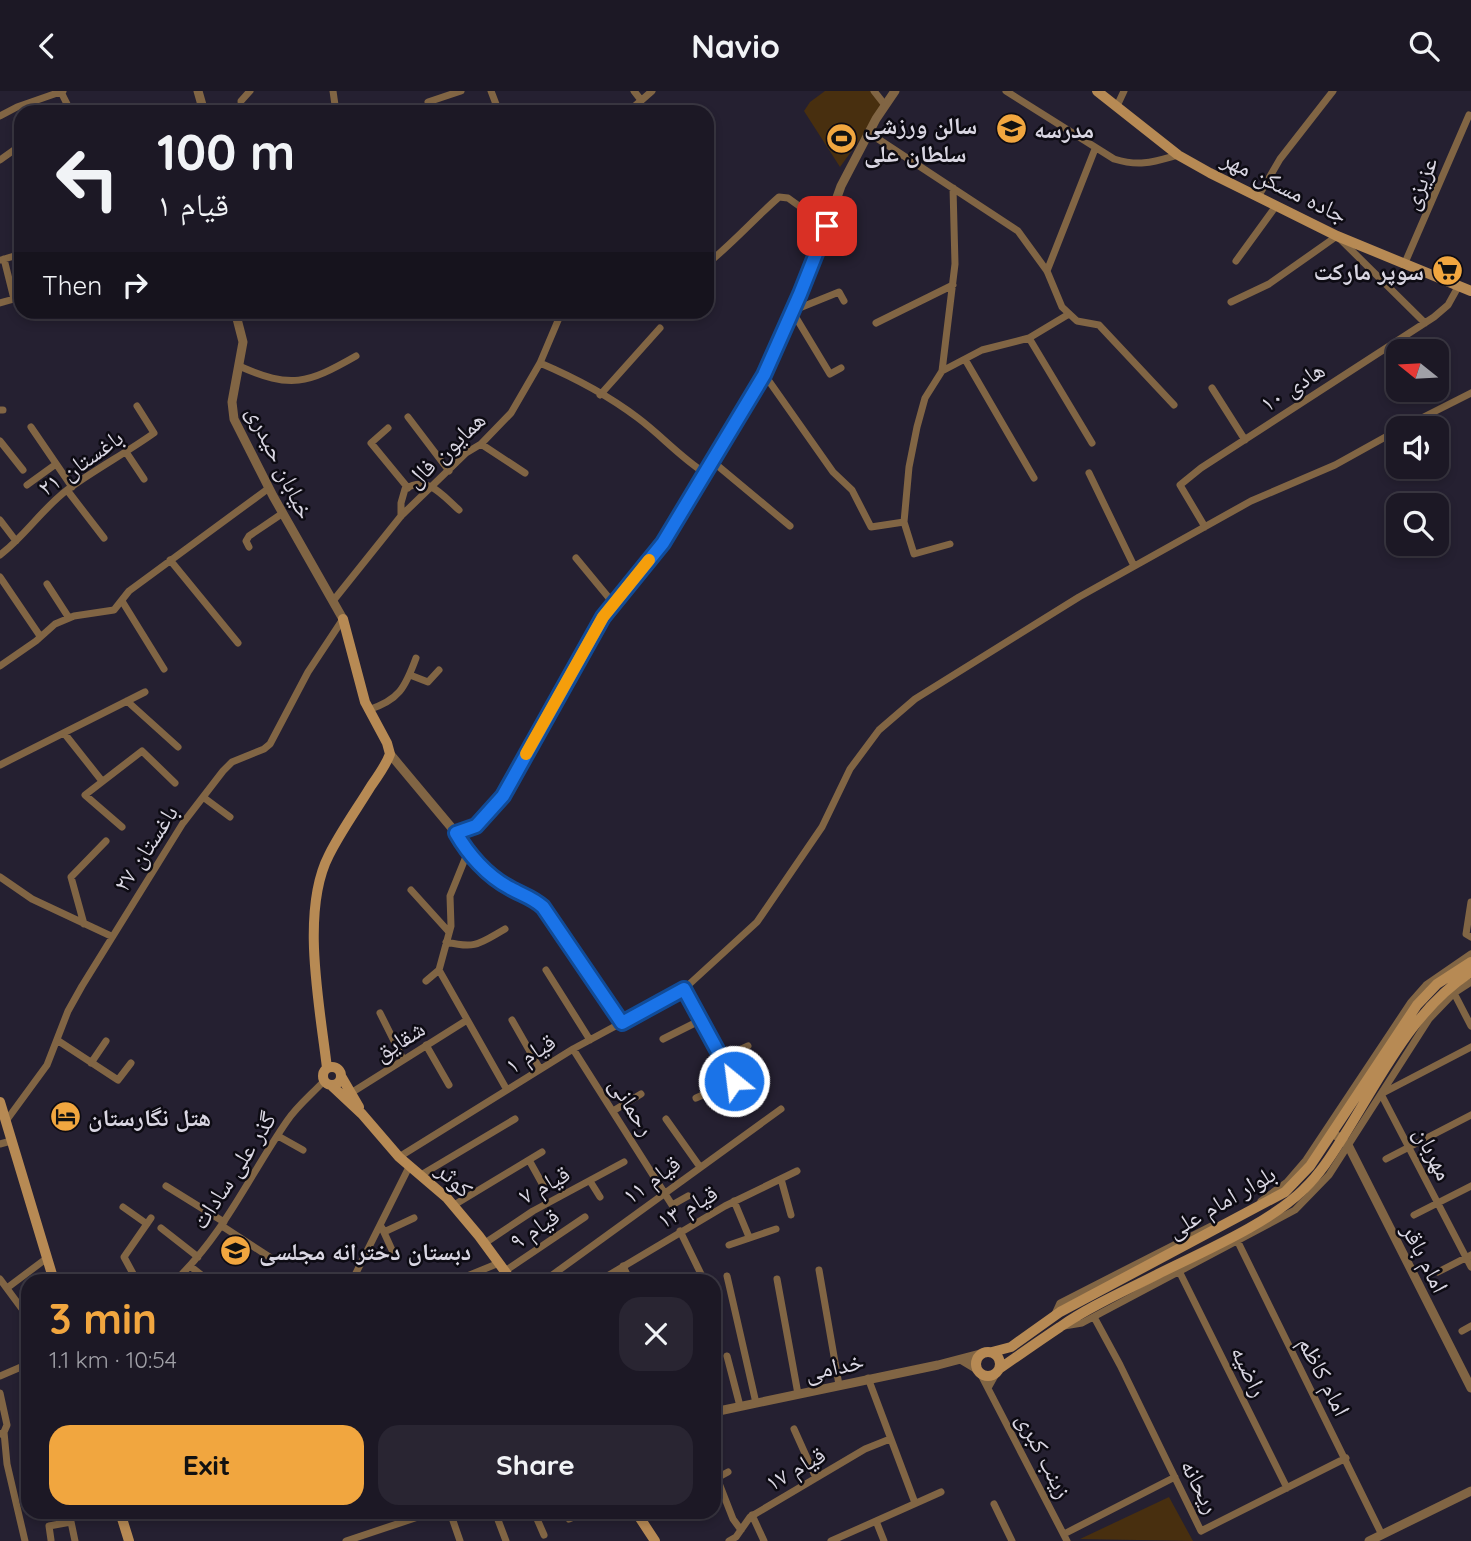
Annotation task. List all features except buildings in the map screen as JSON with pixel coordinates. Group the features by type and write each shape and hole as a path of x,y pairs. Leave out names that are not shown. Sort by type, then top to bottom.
{"main road":[{"name":"جاده مسکن مهر","path":"1097,91 1178,155 1337,236 1471,291"},
{"path":"343,619 369,710 390,754 336,841 321,874 314,944 327,1083 362,1114"},
{"name":"بلوار امام علی","path":"992,1352 1011,1347 1055,1316 1285,1192 1341,1139 1417,1005 1437,984 1471,962"},
{"name":"بلوار امام علی","path":"998,1370 1060,1326 1236,1238 1292,1200 1318,1174 1432,1003 1452,984 1471,972"},
{"path":"323,1037 362,1114"},
{"path":"327,1068 333,1067 340,1073"},
{"path":"327,1083 336,1084 340,1073"},
{"path":"0,1102 52,1274"},
{"name":"کوثر","path":"362,1114 409,1167 454,1205 507,1274"},
{"path":"1055,1316 1060,1326"},
{"path":"992,1352 1000,1362 998,1370 985,1375 978,1371 976,1361 980,1354 992,1352"},
{"path":"122,1519 129,1541"},
{"path":"641,1519 655,1541"}],"street":[{"path":"27,105 62,91"},
{"path":"428,102 461,91"},
{"path":"634,91 641,100"},
{"path":"636,105 652,91"},
{"path":"874,91 885,105"},
{"path":"456,833 476,826 503,796 603,617 663,543 764,375 827,226 841,186 869,132 895,91"},
{"path":"1006,91 1114,159 1131,164 1148,164 1178,155"},
{"path":"1117,106 1124,91"},
{"path":"1258,197 1280,159 1333,91"},
{"name":"عزیزی","path":"1404,265 1469,115"},
{"path":"869,132 1018,231 1047,271 1062,307 1077,321 1099,325 1174,405"},
{"path":"1047,271 1095,149"},
{"path":"950,544 914,554 904,522 909,467 917,428 925,398 942,372 955,264 953,188"},
{"path":"714,258 736,241 779,197 788,198 827,226"},
{"path":"1236,261 1276,206"},
{"path":"1231,302 1269,284 1337,236 1426,323"},
{"path":"0,303 14,299 2,259"},
{"path":"877,323 953,285"},
{"name":"هادی ۱۰","path":"1205,527 1180,485 1426,323 1447,305 1458,287"},
{"path":"792,311 839,292 844,301"},
{"path":"792,311 830,374 841,368"},
{"path":"942,372 982,350 1029,338 1069,314"},
{"name":"خیابان حیدری","path":"237,319 243,342 232,401 233,415 283,513 343,619"},
{"name":"همایون فال","path":"333,601 401,516 466,453 481,444 511,413 540,363 559,319"},
{"path":"600,395 660,328"},
{"path":"1029,338 1092,443"},
{"path":"239,366 265,378 298,382 319,376 356,356"},
{"path":"966,361 1034,478"},
{"path":"540,363 640,420 685,460 705,473"},
{"path":"764,375 833,472 852,490 872,527 904,522"},
{"path":"1212,388 1245,440"},
{"name":"قیام ۱","path":"1425,416 1471,393"},
{"name":"باغستان ۲۱","path":"0,555 42,512 70,489 154,433 137,406"},
{"path":"408,417 449,471"},
{"path":"30,427 104,538"},
{"path":"388,428 372,443 408,488"},
{"name":"قیام ۱","path":"399,1157 573,1049 684,989 757,922 822,827 850,769 879,730 915,699 1134,566 1251,501 1335,465 1386,436"},
{"path":"0,441 23,470"},
{"path":"481,444 525,473"},
{"path":"126,452 144,479"},
{"path":"712,461 790,526"},
{"path":"27,485 56,464"},
{"path":"1089,473 1134,566"},
{"path":"401,516 402,495 418,483 431,485 459,510"},
{"path":"0,666 55,624 69,618 114,610 129,591 270,488"},
{"path":"249,547 246,541 249,536 283,513"},
{"path":"0,520 16,541"},
{"path":"576,558 614,604"},
{"path":"170,560 238,643"},
{"path":"0,577 40,636"},
{"path":"47,584 69,618"},
{"path":"122,601 164,669"},
{"name":"باغستان ۲۷","path":"6,1121 47,1065 68,1011 111,936 183,823 227,766 270,744 308,672 343,619"},
{"path":"369,710 394,699 402,690 416,658"},
{"path":"410,675 428,682 439,670"},
{"path":"0,765 145,692"},
{"path":"127,701 178,747"},
{"path":"64,733 102,781"},
{"path":"122,827 85,795 142,751 175,783"},
{"path":"390,754 456,833 467,854 508,887 532,897 543,907 622,1023"},
{"path":"203,797 230,817"},
{"path":"84,924 71,877 106,841"},
{"path":"426,981 439,970 449,932 450,896 467,854"},
{"path":"0,877 32,899 111,936"},
{"path":"411,890 449,932"},
{"path":"1471,902 1466,934 1471,937"},
{"path":"446,942 465,946 477,945 505,929"},
{"path":"1223,1224 1287,1182 1306,1160 1411,1002 1426,985 1471,954"},
{"path":"439,970 507,1090"},
{"path":"546,970 590,1040"},
{"path":"1341,1139 1381,1094 1429,1019 1454,993 1471,982"},
{"path":"684,989 734,1081 696,1098"},
{"path":"1454,993 1471,1026"},
{"path":"1462,1009 1471,1005"},
{"path":"380,1013 403,1059"},
{"name":"شقایق","path":"351,1093 467,1020"},
{"path":"512,1020 540,1069"},
{"path":"663,1039 701,1020"},
{"path":"57,1040 118,1080 131,1063"},
{"path":"91,1063 106,1041"},
{"path":"426,1045 449,1085"},
{"path":"722,1058 748,1046"},
{"path":"1381,1094 1471,1047"},
{"name":"رحمانی","path":"573,1049 664,1192"},
{"name":"گذر علی سادات","path":"182,1274 223,1224 288,1119 327,1083"},
{"path":"613,1111 641,1094"},
{"name":"مهربان","path":"1381,1094 1469,1256 1471,1267"},
{"name":"قیام ۱۱","path":"553,1274 781,1109"},
{"path":"1386,1159 1471,1115"},
{"path":"421,1175 515,1119"},
{"path":"666,1119 700,1167"},
{"path":"278,1136 303,1150"},
{"name":"امام باقر","path":"1341,1139 1471,1388"},
{"path":"0,1144 11,1141"},
{"path":"454,1205 542,1152"},
{"path":"529,1160 544,1187"},
{"name":"قیام ۷","path":"485,1243 533,1211 624,1163"},
{"path":"356,1274 383,1229 409,1167"},
{"name":"قیام ۱۳","path":"610,1274 734,1201 797,1171"},
{"path":"781,1179 791,1215"},
{"path":"590,1181 600,1197"},
{"path":"166,1186 271,1258"},
{"path":"1414,1215 1471,1186"},
{"path":"664,1192 672,1205 688,1196"},
{"path":"734,1201 749,1237"},
{"path":"123,1207 149,1221 124,1257 133,1274"},
{"name":"قیام ۹","path":"478,1274 502,1267 585,1217"},
{"path":"383,1229 414,1218"},
{"path":"161,1229 198,1257"},
{"path":"383,1229 393,1250"},
{"path":"729,1245 776,1229"},
{"path":"680,1231 701,1274"},
{"path":"1060,1326 1082,1323 1094,1317 1236,1238"},
{"name":"امام کاظم","path":"1236,1238 1382,1535"},
{"path":"1438,1272 1469,1256"},
{"path":"25,1274 47,1258"},
{"path":"190,1266 200,1274"},
{"path":"623,1266 627,1274"},
{"path":"819,1270 839,1385"},
{"name":"راضیه","path":"1179,1272 1287,1488"},
{"path":"727,1276 756,1403"},
{"path":"7,1287 21,1277"},
{"path":"0,1279 21,1307"},
{"path":"777,1279 798,1394"},
{"name":"ریحانه","path":"1094,1317 1120,1364 1201,1531 1346,1458"},
{"path":"1462,1331 1471,1326"},
{"name":"خدامی","path":"721,1410 980,1354"},
{"path":"727,1356 740,1406"},
{"path":"962,1360 978,1371"},
{"path":"0,1376 21,1367"},
{"path":"988,1388 998,1370"},
{"name":"زینب کبری","path":"978,1371 1065,1538"},
{"path":"868,1378 915,1503"},
{"path":"0,1393 7,1425 2,1433 7,1464 25,1541"},
{"path":"794,1429 816,1478"},
{"name":"قیام ۱۷","path":"729,1541 736,1537 752,1515 865,1449 890,1439"},
{"path":"721,1475 728,1472"},
{"path":"1065,1538 1175,1478"},
{"path":"1370,1541 1471,1491"},
{"path":"721,1492 741,1530"},
{"path":"831,1541 941,1492"},
{"path":"994,1504 1012,1541"},
{"path":"752,1515 764,1541"},
{"path":"71,1519 75,1541"},
{"path":"346,1541 412,1519"},
{"path":"452,1519 460,1541"},
{"path":"498,1519 506,1541"},
{"path":"537,1519 544,1535"},
{"path":"876,1521 884,1541"},
{"path":"51,1540 49,1526 71,1522"}],"shaded area":[{"name":"سالن ورزشی سلطان علی","path":"825,91 871,91 885,105 840,167 804,111 810,102"},
{"path":"1169,1497 1193,1541 1080,1539"}],"slow traffic":[{"path":"526,754 603,617 649,560"}],"place":[{"name":"مدرسه","path":"1011,129"},
{"name":"سالن ورزشی سلطان علی","path":"841,139"},
{"name":"سوپر مارکت","path":"1447,271"},
{"name":"هتل نگارستان","path":"65,1117"},
{"name":"دبستان دخترانه مجلسی","path":"236,1251"}],"route":[{"path":"734,1081 684,989 622,1023 543,907 532,897 508,887 467,854 456,833 476,826 503,796 603,617 663,543 764,375 827,226"}]}
